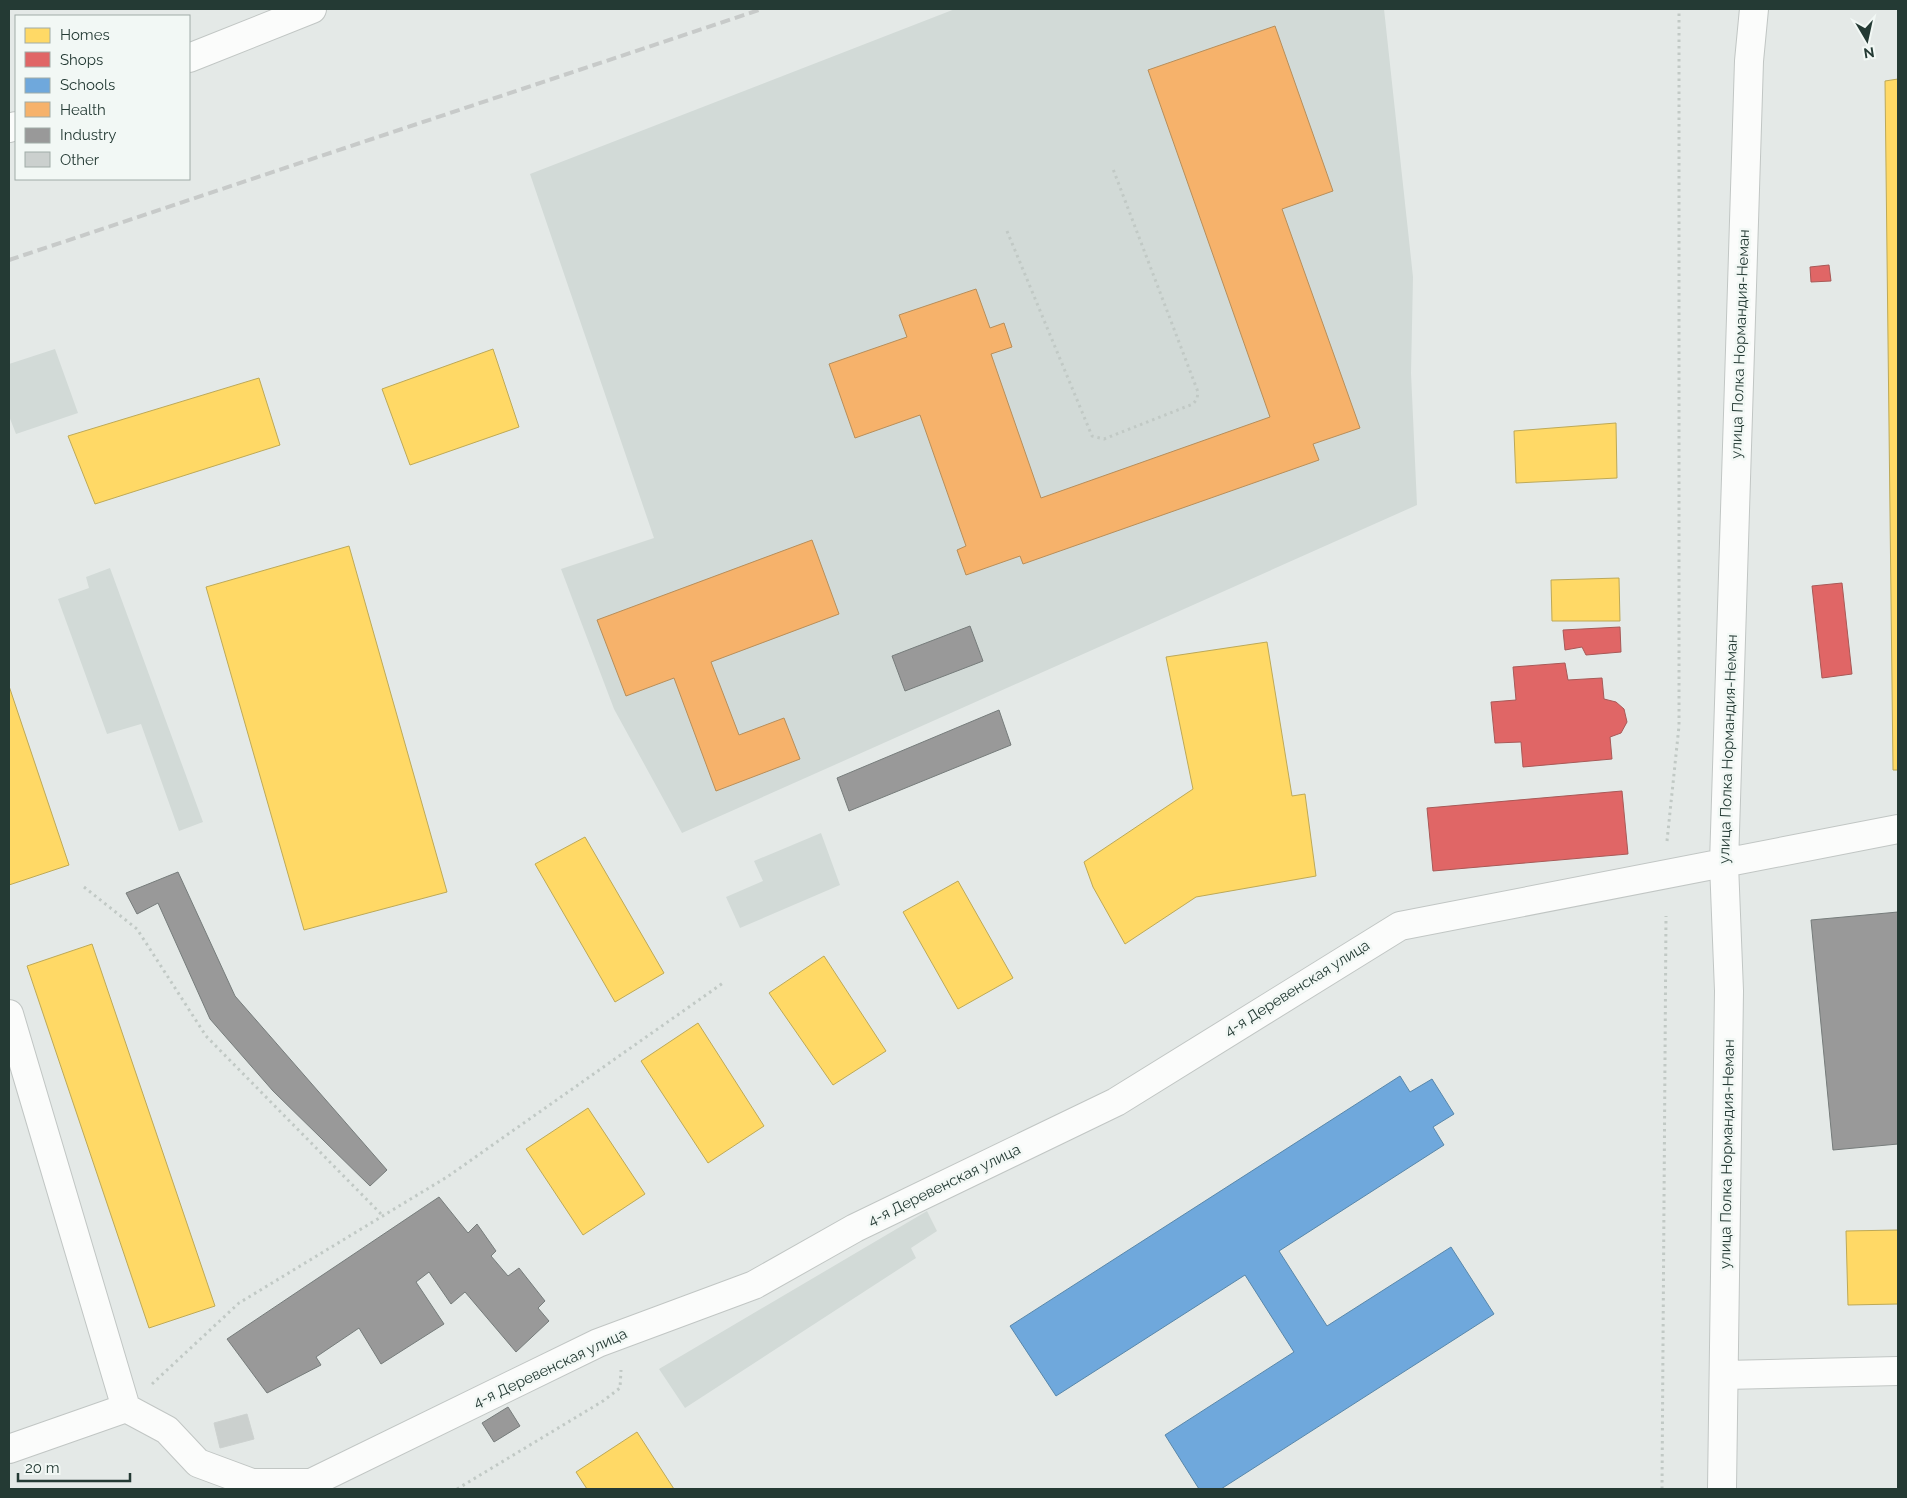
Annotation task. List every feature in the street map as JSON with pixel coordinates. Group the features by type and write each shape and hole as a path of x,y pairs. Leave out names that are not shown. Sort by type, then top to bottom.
{"street":[{"path":"190,58 312,9"},
{"name":"улица Полка Нормандия-Неман","path":"1722,1489 1729,991 1724,864 1749,71 1754,9"},
{"name":"4-я Деревенская улица","path":"126,1408 167,1430 198,1463 252,1483 311,1484 598,1343 754,1285 855,1228 1116,1102 1400,926 1898,829"},
{"path":"9,1014 126,1408 9,1449"},
{"path":"1724,1375 1898,1371"}],"path":[{"path":"1667,842 1679,726 1679,9"},
{"path":"1007,231 1092,436 1104,439 1193,404 1197,399 1198,392 1113,169"},
{"path":"84,887 137,929 206,1036 382,1215"},
{"path":"1662,1489 1666,916"},
{"path":"126,1408 239,1303 447,1177 722,983"},
{"path":"457,1489 603,1401 620,1388 620,1335"}],"shaded area":[{"path":"955,9 1384,9 1413,277 1411,373 1417,505 682,833 614,709 561,569 654,538 530,174"},
{"path":"55,349 78,413 16,434 9,416 9,364"},
{"path":"110,568 203,822 179,831 141,724 107,734 58,599 89,588 86,577"},
{"path":"821,833 840,885 740,928 726,897 763,881 754,861"},
{"path":"927,1211 937,1231 911,1248 916,1258 685,1408 659,1369"}],"building: Homes":[{"path":"1898,79 1898,770 1893,770 1885,81"},
{"path":"493,349 519,427 410,465 382,389"},
{"path":"259,378 280,445 95,504 68,436"},
{"path":"1616,423 1617,478 1516,483 1514,431"},
{"path":"349,546 447,892 304,930 206,587"},
{"path":"1619,578 1620,621 1552,621 1551,580"},
{"path":"1267,642 1292,796 1305,794 1316,876 1196,897 1125,944 1093,887 1084,862 1193,789 1166,657"},
{"path":"9,686 69,865 9,885"},
{"path":"585,837 664,973 615,1002 535,864"},
{"path":"958,881 1013,978 958,1009 903,912"},
{"path":"92,944 215,1306 149,1328 27,966"},
{"path":"824,956 886,1051 833,1085 769,993"},
{"path":"698,1023 764,1126 708,1163 641,1061"},
{"path":"588,1108 645,1194 583,1235 526,1149"},
{"path":"1898,1230 1898,1304 1848,1305 1846,1231"},
{"path":"637,1432 674,1489 587,1489 576,1472"}],"building: Shops":[{"path":"1829,265 1831,281 1811,282 1810,267"},
{"path":"1842,583 1852,674 1822,678 1812,586"},
{"path":"1620,627 1621,652 1586,655 1582,647 1565,650 1563,630"},
{"path":"1565,663 1568,680 1602,678 1604,699 1616,702 1624,709 1627,722 1621,733 1610,737 1612,759 1523,767 1521,742 1495,743 1491,702 1516,700 1513,667"},
{"path":"1622,791 1628,854 1433,871 1427,808"}],"building: Schools":[{"path":"1400,1076 1410,1092 1432,1079 1454,1114 1433,1127 1444,1145 1279,1251 1327,1326 1451,1247 1494,1314 1221,1489 1199,1489 1165,1435 1294,1352 1245,1275 1056,1396 1010,1326"}],"building: Health":[{"path":"1275,26 1333,191 1282,209 1360,428 1313,444 1319,460 1023,564 1020,556 966,575 957,550 966,546 920,415 855,438 829,364 907,337 899,315 976,289 990,328 1004,323 1012,347 991,354 1041,498 1270,417 1148,70"},
{"path":"812,540 839,614 711,662 739,735 784,718 800,759 716,791 674,678 626,696 597,620"}],"building: Industry":[{"path":"970,626 983,661 905,691 892,656"},
{"path":"999,710 1011,745 849,811 837,778"},
{"path":"178,872 235,996 387,1170 370,1186 273,1091 210,1019 158,903 137,914 126,893"},
{"path":"1898,912 1898,1144 1833,1150 1811,920"},
{"path":"439,1197 468,1233 477,1224 496,1251 491,1256 508,1276 519,1268 545,1301 538,1308 549,1321 516,1352 465,1292 451,1304 429,1272 416,1282 444,1324 381,1364 359,1328 316,1357 321,1365 267,1393 227,1339"},
{"path":"508,1407 520,1426 494,1442 482,1423"}],"building: Other":[{"path":"247,1414 254,1439 220,1448 214,1423"}],"railway":[{"path":"9,260 762,9"}]}
